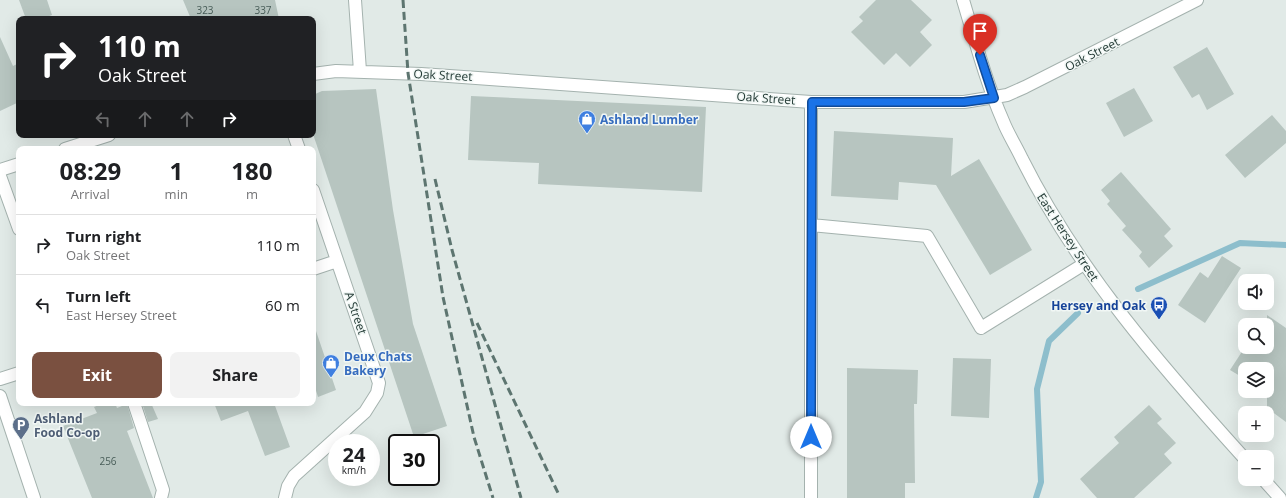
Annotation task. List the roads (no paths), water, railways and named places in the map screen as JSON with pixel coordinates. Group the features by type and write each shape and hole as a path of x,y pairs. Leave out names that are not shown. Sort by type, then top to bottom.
{"street":[{"path":"356,0 360,71"},
{"name":"East Hersey Street","path":"963,0 994,98 1003,121 1038,191 1084,264 1132,330 1238,451"},
{"name":"Oak Street","path":"316,74 360,71 444,75 812,102 964,102 1007,95 1197,0"},
{"path":"811,498 812,102"},
{"path":"74,146 100,138"},
{"path":"0,170 16,165"},
{"path":"0,176 16,221"},
{"name":"A Street","path":"285,498 288,486 294,476 365,412 377,393 379,383 316,199"},
{"path":"811,225 927,236 981,328 1084,264"},
{"path":"316,268 337,261"},
{"path":"0,380 16,374"},
{"path":"0,396 34,498"},
{"path":"135,406 163,490 161,498"},
{"path":"1269,486 1280,498"}],"waterway":[{"path":"1138,289 1240,243 1286,245"},
{"path":"1036,498 1041,482 1037,389 1049,341 1078,313"}],"railway":[{"path":"403,0 408,73 443,297 474,437 493,498"},
{"path":"435,179 452,250 521,498"},
{"path":"477,323 559,495"}],"place":[{"name":"Ashland Lumber","path":"587,134"},
{"name":"Hersey and Oak","path":"1159,320"},
{"name":"Deux Chats Bakery","path":"331,378"},
{"name":"Ashland Food Co-op","path":"21,440"}]}
